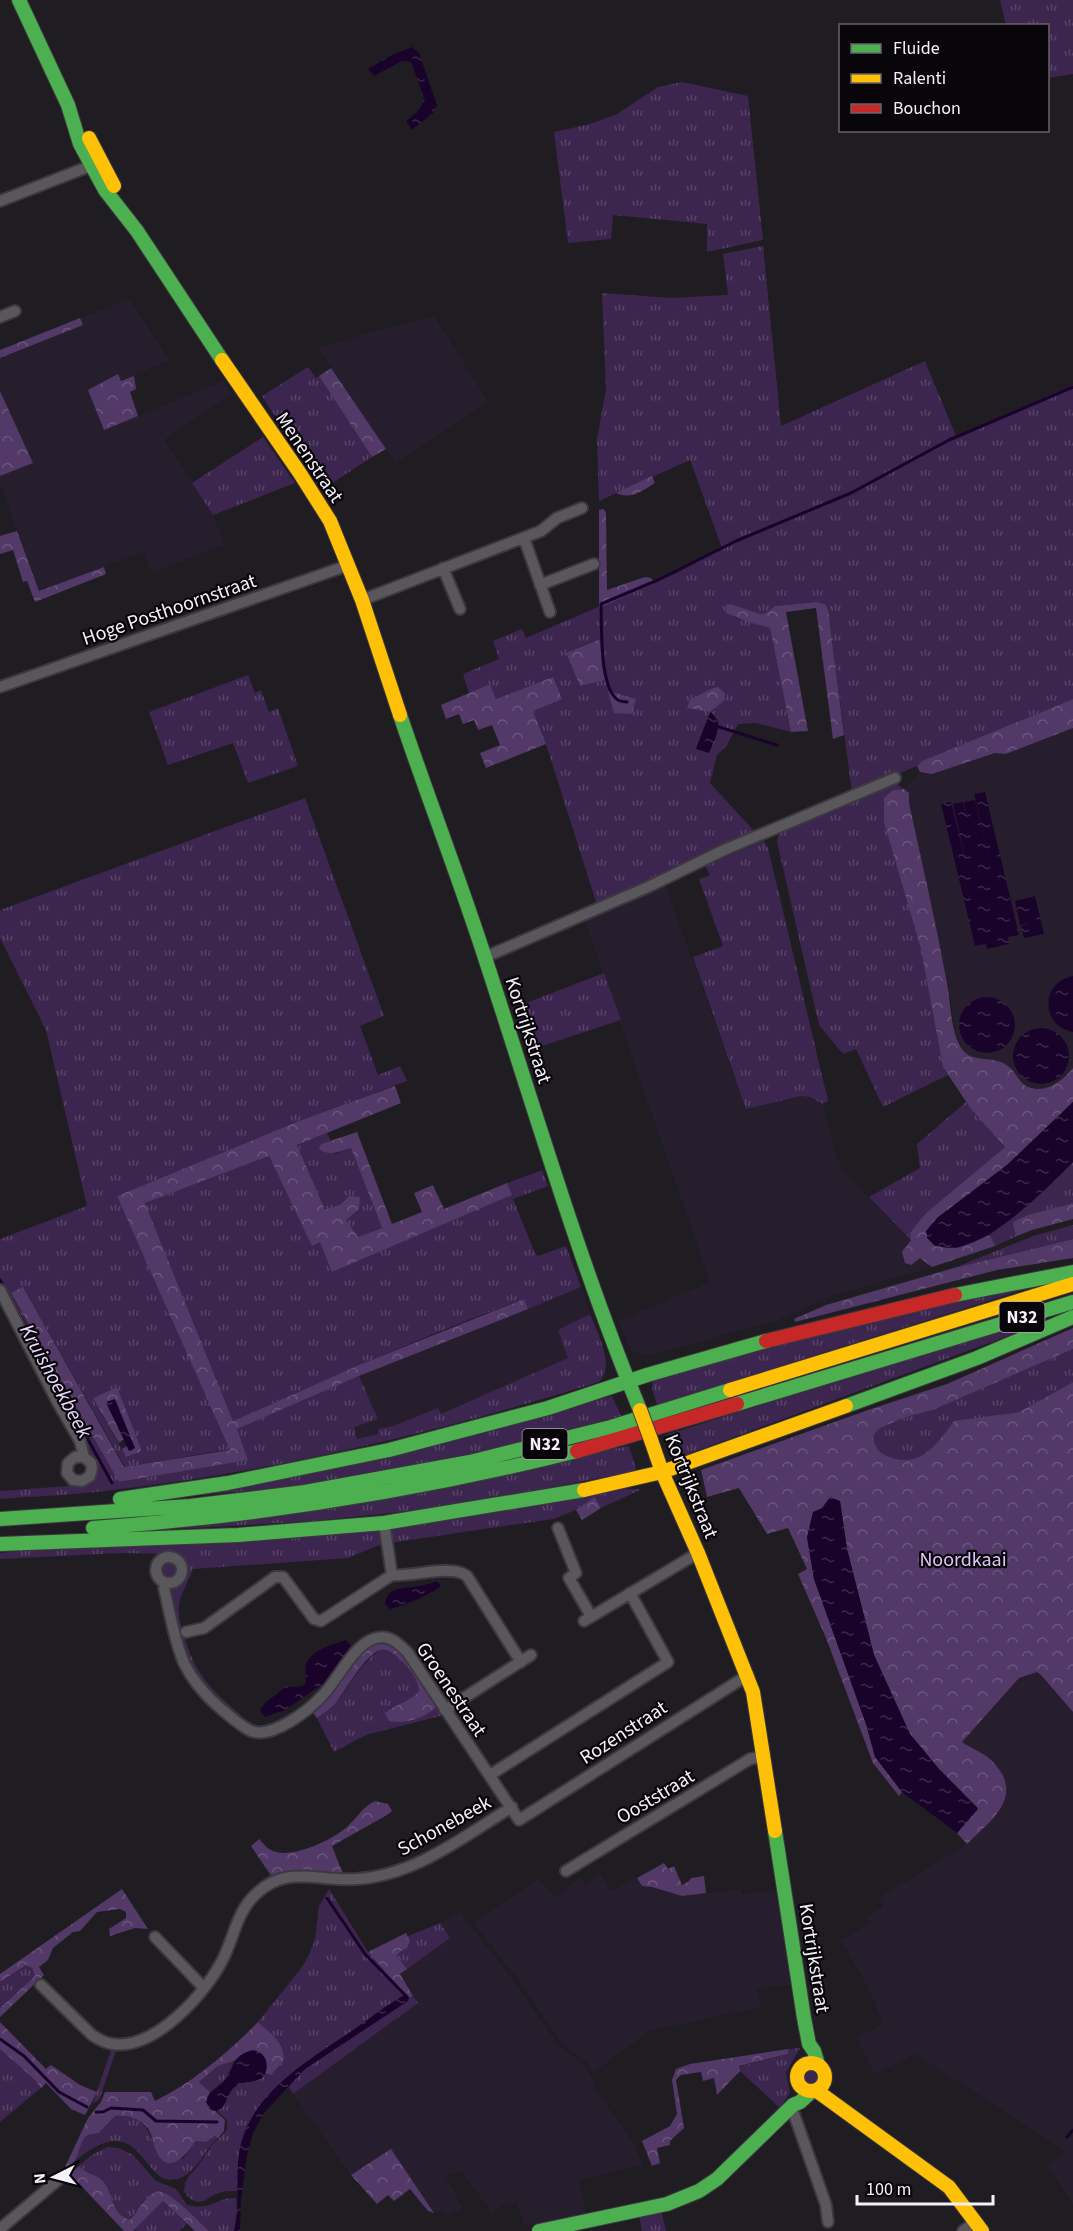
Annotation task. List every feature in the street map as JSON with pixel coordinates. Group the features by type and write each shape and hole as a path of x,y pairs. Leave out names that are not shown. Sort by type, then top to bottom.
{"main road":[{"name":"Menenstraat","path":"19,0 68,105 80,144 96,164 137,231 330,521 362,600 404,727"},
{"name":"Kortrijkstraat","path":"404,727 485,957 582,1256 618,1357 662,1472 748,1675 764,1756 809,2044 814,2051 811,2064 825,2074 813,2088"},
{"path":"0,1517 14,1512 133,1498 385,1452 551,1407 659,1371 939,1297 1073,1272"},
{"name":"N32","path":"0,1517 190,1506 305,1492 470,1462 632,1421 1073,1284"},
{"name":"N32","path":"0,1533 191,1521 405,1490 618,1440 1073,1302"},
{"path":"0,1544 238,1535 384,1522 563,1495 662,1472 977,1358 1073,1317"},
{"path":"811,2064 798,2072 796,2077 837,2104 847,2114 949,2187 978,2226"},
{"path":"539,2231 667,2204 699,2191 717,2179 813,2088"}],"street":[{"path":"0,201 96,164"},
{"path":"0,317 15,311"},
{"path":"362,600 541,531 557,518 582,508"},
{"path":"524,538 550,612"},
{"path":"540,585 594,564"},
{"name":"Hoge Posthoornstraat","path":"0,687 349,565"},
{"path":"443,568 460,609"},
{"name":"Kortrijkstraat","path":"485,957 648,887 724,850 895,778"},
{"path":"0,1290 80,1441 84,1457"},
{"path":"384,1522 392,1575"},
{"path":"558,1528 576,1573 569,1578 588,1618 698,1553"},
{"path":"186,1632 204,1628 275,1577 283,1577 314,1619 321,1621 392,1575 402,1576 452,1570 462,1573 467,1576 526,1658 445,1710"},
{"name":"Groenestraat","path":"166,1583 164,1588 177,1641 190,1675 217,1705 249,1730 269,1731 295,1719 321,1697 363,1644 380,1637 396,1641 408,1653 519,1820"},
{"path":"490,1775 668,1662 630,1593"},
{"name":"Rozenstraat","path":"519,1820 748,1675"},
{"name":"Ooststraat","path":"566,1871 750,1759 764,1756"},
{"name":"Schonebeek","path":"41,1985 92,2035 110,2043 120,2044 142,2040 156,2032 193,2001 204,1988 224,1957 243,1910 254,1895 273,1882 292,1876 355,1879 402,1870 431,1857 512,1807"},
{"path":"154,1937 204,1988"},
{"path":"791,2107 826,2205 828,2222"},
{"path":"6,2228 64,2175"},
{"path":"963,2231 978,2226"}],"shaded area":[{"path":"129,299 170,360 121,381 118,375 104,430 223,381 232,394 164,440 213,515 225,544 152,573 144,552 39,591 0,484 0,476 33,462 0,391 0,358 83,325 80,318"},
{"path":"434,316 488,401 395,463 317,347"},
{"path":"1073,728 1073,1068 1067,1075 1041,1090 1025,1086 1007,1065 972,1057 963,1051 955,1032 948,984 909,803 909,793 904,789 920,772 932,774 995,753 1006,754"},
{"path":"665,884 746,1109 801,1096 810,1097 823,1104 837,1157 846,1174 911,1240 920,1257 932,1267 829,1297 775,1321 652,1355 641,1355 631,1350 618,1321 710,1282 584,918"},
{"path":"581,1287 590,1314 558,1330 569,1358 441,1414 438,1408 393,1426 378,1429 378,1434 357,1439 354,1427 378,1418 359,1376"},
{"path":"1032,1672 1041,1675 1073,1712 1073,2205 1048,2165 1064,2151 916,2054 874,2074 857,2037 884,2024 862,1976 841,1940 871,1923 867,1916 883,1907 879,1898 967,1844 994,1817 989,1758 962,1742 1019,1678"},
{"path":"600,1872 610,1891 637,1878 642,1886 682,1896 741,1889 742,1894 782,1890 795,1984 757,1988 761,2007 649,2031 594,2072 585,2061 562,2044 522,1984 473,1922 539,1879 555,1898 580,1877 586,1885"},
{"path":"460,1912 515,1983 559,2046 579,2060 590,2074 596,2084 593,2086 634,2144 643,2165 579,2180 586,2213 525,2226 516,2203 506,2206 504,2204 492,2213 462,2172 458,2172 445,2175 463,2208 447,2216 442,2209 434,2213 391,2150 351,2175 293,2094 418,2003 400,1974 449,1938 440,1923"}],"green space":[{"path":"1000,0 1073,0 1073,74 1049,78 1049,24 1006,24"},
{"path":"682,82 748,96 763,240 707,252 707,224 613,215 611,239 568,243 554,132 590,124 617,114 658,87"},
{"path":"763,246 781,426 925,361 956,436 1073,385 1073,699 922,761 917,766 852,793 828,609 825,604 817,602 775,606 766,613 760,614 730,605 734,617 770,628 791,732 756,723 738,724 726,747 717,755 710,783 756,833 597,905 546,744 533,711 553,677 496,699 490,684 469,693 463,674 499,659 493,641 522,629 526,638 677,573 722,548 690,460 599,501 597,439 606,389 602,293 671,298 728,295 723,254","holes":["599,639 605,680 580,686 566,653","713,688 715,708 710,712 694,698 700,697","711,712 719,722 709,752 696,748"]},
{"path":"80,318 83,325 0,358 0,350"},
{"path":"308,367 316,378 319,376 372,457 323,489 262,396"},
{"path":"331,368 386,449 372,457 319,376"},
{"path":"118,374 121,381 134,376 136,389 130,392 138,416 104,430 88,390"},
{"path":"0,391 33,463 0,476"},
{"path":"263,437 295,483 213,515 192,483"},
{"path":"652,476 655,483 641,492 627,496 616,493"},
{"path":"603,509 606,512 607,590 645,577 651,578 655,583 599,608 599,510"},
{"path":"17,531 39,591 104,567 106,574 35,602 27,581 23,582 13,550 0,554 0,536"},
{"path":"817,602 825,604 828,609 844,735 833,739 816,608 786,612 808,731 791,732 770,628 726,613 725,607 730,604 760,614 766,613 775,606"},
{"path":"600,639 605,680 580,686 566,653"},
{"path":"248,675 255,693 261,690 269,712 278,708 298,766 248,783 233,743 168,765 149,712"},
{"path":"553,677 562,699 533,711 546,744 486,768 480,753 500,745 492,725 478,730 474,720 463,724 459,714 446,719 441,705 490,684 496,699"},
{"path":"718,687 725,693 725,696 720,704 710,712 687,708 690,700"},
{"path":"608,691 636,699 632,714 614,713"},
{"path":"1073,699 1073,728 1006,754 995,753 932,774 920,772 917,766 922,761"},
{"path":"895,783 904,789 893,790 943,1067 948,1075 883,1107 856,1049 843,1054 819,1025 777,842 779,833"},
{"path":"904,789 909,793 909,803 947,983 953,1026 962,1049 966,1054 1003,1063 1026,1086 1033,1088 1052,1086 1073,1068 1073,1102 1007,1165 937,1218 957,1248 990,1235 995,1246 932,1267 920,1258 911,1265 905,1263 902,1252 911,1240 910,1233 926,1213 1005,1147 971,1109 943,1067 921,949 884,822 884,798 893,790"},
{"path":"305,798 384,1016 360,1026 378,1075 400,1066 407,1081 304,1119 117,1196 231,1449 125,1467 23,1287 11,1294 120,1482 248,1459 236,1429 359,1376 378,1419 354,1427 357,1439 378,1434 378,1429 393,1426 438,1408 441,1414 568,1358 558,1330 590,1314 604,1349 606,1367 599,1382 419,1433 298,1460 175,1482 113,1490 0,1499 0,1491 82,1485 94,1463 0,1287 0,1239 87,1206 46,1030 0,938 0,910","holes":["117,1387 140,1452 126,1457 93,1398"]},
{"path":"764,841 768,848 828,1101 823,1104 810,1097 801,1096 746,1109 693,957 723,946 699,879 710,875 705,866"},
{"path":"604,973 621,1020 527,1051 513,1008"},
{"path":"395,1086 401,1103 297,1145 325,1210 341,1204 349,1196 360,1197 359,1209 346,1220 358,1237 382,1228 351,1148 331,1153 319,1149 321,1144 357,1132 392,1224 422,1212 414,1193 433,1185 444,1209 507,1183 512,1195 332,1272 320,1242 312,1246 269,1156 145,1203 233,1421 359,1365 524,1299 528,1309 359,1376 237,1429 248,1460 119,1482 11,1293 23,1287 124,1467 230,1450 117,1196 304,1119"},
{"path":"966,1102 1005,1147 926,1213 911,1240 869,1197 920,1168 917,1144"},
{"path":"327,1133 331,1141 321,1144 335,1154 351,1147 382,1228 358,1237 345,1220 350,1215 349,1196 341,1204 325,1211 297,1145"},
{"path":"269,1156 312,1245 320,1241 333,1271 511,1195 507,1183 542,1170 548,1186 513,1199 535,1253 538,1256 566,1246 581,1287 528,1309 524,1299 450,1327 233,1421 145,1203"},
{"path":"1073,1162 1073,1203 1028,1215 1014,1229 1017,1236 995,1246 990,1235 1050,1185"},
{"path":"1073,1203 1073,1219 1017,1236 1013,1222 1028,1215"},
{"path":"1073,1225 1073,1239 954,1268 1033,1236"},
{"path":"1073,1239 1073,1258 997,1270 795,1322 794,1319 826,1305 954,1268"},
{"path":"1032,1287 657,1405 652,1388 653,1380 881,1318"},
{"path":"1044,1315 1035,1326 683,1456 669,1446 666,1435"},
{"name":"Noordkaai","path":"1073,1328 1073,1349 933,1410 887,1425 877,1430 873,1437 876,1447 883,1454 901,1460 910,1460 919,1457 935,1445 954,1421 1019,1412 1073,1382 1073,1712 1037,1672 1019,1678 962,1742 990,1759 1001,1772 1006,1784 1006,1795 1002,1805 987,1825 967,1844 957,1833 978,1808 939,1769 910,1734 874,1655 847,1549 840,1501 826,1503 807,1537 814,1579 866,1724 875,1756 902,1792 899,1796 873,1763 826,1638 798,1574 807,1569 788,1528 767,1534 739,1488 707,1497 701,1470 947,1384"},
{"path":"1073,1349 1073,1382 1019,1412 954,1422 927,1452 910,1460 890,1457 876,1447 873,1437 877,1430 887,1425 933,1410"},
{"path":"117,1387 141,1449 140,1452 126,1457 122,1449 127,1446 130,1451 134,1449 106,1403 124,1439 119,1443 93,1398"},
{"path":"612,1396 621,1416 470,1455 286,1488 149,1499"},
{"path":"629,1446 635,1471 403,1516 177,1529"},
{"path":"642,1489 601,1508 596,1497 576,1510 553,1519 382,1544 348,1558 193,1569 179,1603 179,1615 192,1658 203,1677 225,1702 254,1724 267,1724 296,1710 298,1713 264,1729 250,1728 207,1693 186,1661 169,1591 184,1578 185,1569 181,1558 171,1554 121,1553 0,1559 0,1553"},
{"path":"595,1497 601,1508 582,1520 576,1510"},
{"path":"165,1561 173,1561 178,1566 176,1577 165,1579 160,1574 160,1566"},
{"path":"386,1641 400,1649 438,1705 416,1719 402,1722 389,1721 385,1713 419,1691 415,1678 407,1666 394,1654 380,1650 368,1659 335,1704 317,1718 310,1709 341,1681 366,1648 371,1644"},
{"path":"380,1650 400,1658 418,1684 419,1691 416,1696 390,1709 438,1705 444,1715 366,1735 334,1752 317,1718 336,1703 361,1668"},
{"path":"375,1801 388,1804 392,1811 332,1846 343,1874 298,1871 272,1877 251,1846 259,1839 269,1849 281,1853 312,1847 333,1837"},
{"path":"664,1863 668,1869 674,1866 682,1885 691,1878 704,1876 706,1893 682,1896 642,1886 637,1878"},
{"path":"122,1889 148,1929 135,1928 110,1936 109,1929 126,1918 126,1912 120,1909 97,1912 80,1931 73,1932 53,1948 48,1960 39,1967 44,1975 0,2017 0,2008 35,1976 32,1968 26,1965 0,1982 0,1974"},
{"path":"329,1889 368,1952 406,1994 323,2051 268,2096 242,2141 237,2191 222,2192 203,2201 194,2201 184,2192 185,2183 212,2145 227,2130 227,2120 217,2111 221,2109 234,2087 263,2077 266,2073 271,2074 284,2060 279,2043 258,2022 309,1955 315,1939 319,1906"},
{"path":"440,1923 450,1938 407,1969 397,1956 410,1941 408,1936"},
{"path":"406,1933 410,1941 407,1948 397,1956 407,1969 400,1974 413,1996 409,1998 368,1952"},
{"path":"26,1965 32,1968 35,1976 0,2008 0,1982"},
{"path":"413,1996 418,2003 293,2094 288,2086 305,2069"},
{"path":"0,2022 46,2069 51,2065 80,2085 97,2092 85,2115 71,2109 46,2083 41,2088 0,2049"},
{"path":"258,2022 279,2043 284,2060 271,2075 266,2073 267,2066 241,2055 234,2061 218,2066 199,2082 210,2092 207,2098 210,2109 225,2120 224,2131 218,2138 215,2136 206,2142 196,2141 178,2160 167,2163 157,2153 146,2126 132,2118 115,2116 99,2133 88,2135 83,2139 75,2161 66,2169 88,2118 101,2102 105,2092 151,2092 155,2101 210,2066"},
{"path":"112,2047 117,2048 99,2100 93,2103"},
{"path":"800,2048 786,2073 790,2093 780,2108 738,2067 788,2054 788,2049"},
{"path":"0,2049 41,2088 0,2122"},
{"path":"788,2049 788,2054 739,2066 740,2071 717,2095 714,2078 703,2081 701,2072 681,2075 676,2080 684,2128 670,2141 670,2145 657,2148 660,2163 652,2166 642,2141 670,2126 677,2114 672,2080 676,2069 690,2064"},
{"path":"234,2061 226,2079 210,2092 199,2082 218,2066"},
{"path":"811,2068 817,2071 820,2077 817,2083 811,2086 805,2083 802,2077 805,2071"},
{"path":"115,2116 138,2120 151,2136 156,2152 183,2159 196,2141 215,2136 218,2138 190,2172 170,2180 159,2175 130,2145 117,2141 99,2145 75,2161 83,2139 88,2135 99,2133"},
{"path":"107,2147 119,2148 133,2155 156,2181 176,2189 187,2205 202,2206 236,2198 234,2231 209,2231 195,2218 155,2192 144,2200 130,2220 123,2216 115,2207 103,2181 79,2166 90,2156"},
{"path":"391,2149 434,2213 428,2211 410,2189 394,2201 388,2195 377,2204 351,2175"},
{"path":"79,2166 103,2181 115,2208 123,2217 130,2220 148,2197 161,2192 175,2200 209,2231 195,2231 163,2201 133,2231 124,2231 70,2174"},
{"path":"163,2201 187,2224 179,2231 137,2231 135,2229"},
{"path":"661,2210 666,2231 642,2231 639,2215"}],"water":[{"path":"412,47 419,53 437,105 434,112 412,130 406,121 420,108 424,97 411,62 402,61 374,76 368,69"},
{"path":"710,712 715,716 718,726 709,753 696,749"},
{"path":"985,792 1019,935 1008,937 1009,944 987,949 986,944 975,946 941,804 951,802 967,866 953,804 963,802 968,821 964,802 975,800 994,877 974,794"},
{"path":"1035,896 1044,934 1024,938 1021,926 1029,924 1020,925 1015,901"},
{"path":"1073,976 1073,1032 1054,1022 1048,1004 1054,986"},
{"path":"987,997 998,999 1007,1005 1013,1014 1015,1025 1013,1036 1007,1045 998,1051 987,1053 976,1051 967,1045 961,1036 959,1025 961,1014 967,1005 976,999"},
{"path":"1041,1028 1052,1030 1061,1036 1067,1045 1069,1056 1067,1067 1061,1076 1052,1082 1041,1084 1030,1082 1021,1076 1015,1067 1013,1056 1015,1045 1021,1036 1030,1030"},
{"path":"1073,1102 1073,1162 1048,1187 1005,1224 974,1242 947,1248 935,1246 927,1238 926,1231 937,1218 1007,1165"},
{"path":"115,1399 135,1448 129,1451 106,1402"},
{"path":"830,1497 840,1501 847,1549 874,1655 910,1734 939,1769 978,1809 957,1833 902,1792 875,1757 866,1724 814,1579 807,1537 813,1512 822,1508"},
{"path":"438,1581 441,1586 417,1600 390,1609 385,1604 389,1594 393,1591"},
{"path":"346,1640 351,1645 330,1679 285,1710 265,1717 260,1710 265,1703 287,1686 302,1686 305,1683 306,1665 311,1656 326,1647"},
{"path":"406,1994 408,2001 305,2069 264,2113 253,2133 247,2155 241,2200 240,2231 234,2231 239,2151 249,2122 260,2105 288,2076"},
{"path":"253,2050 266,2060 263,2077 238,2085 233,2089 222,2108 215,2111 210,2109 206,2102 209,2095 225,2080 238,2058"}],"waterway":[{"path":"627,702 618,700 607,683 603,655 601,604 658,580 736,541 851,493 949,440 1073,387"},
{"path":"716,726 777,745"},
{"name":"Kruishoekbeek","path":"0,1280 112,1483"},
{"name":"Kruishoekbeek","path":"327,1898 365,1954 407,1997"},
{"name":"Schonebeek","path":"0,2039 24,2056 59,2092 87,2107"},
{"name":"Schonebeek","path":"96,2112 103,2112 111,2108 143,2110 156,2121 217,2122"},
{"path":"1067,2137 1073,2130"}],"traffic: fast":[{"path":"19,0 68,105 80,144 105,190 137,231 222,360"},
{"path":"400,715 477,933 578,1244 640,1410"},
{"path":"955,1295 1073,1272"},
{"path":"737,1404 1073,1302"},
{"path":"846,1406 977,1358 1073,1317"},
{"path":"120,1499 228,1483 389,1450 548,1408 647,1375 766,1341"},
{"path":"0,1519 190,1506 305,1492 470,1462 611,1427 730,1390"},
{"path":"93,1528 215,1517 337,1500 457,1478 577,1451"},
{"path":"0,1544 238,1535 384,1523 584,1490"},
{"path":"775,1831 804,2018 809,2044 818,2064"},
{"path":"539,2231 667,2204 699,2191 717,2179 793,2105 811,2092"}],"traffic: slow":[{"path":"89,138 114,186"},
{"path":"222,360 330,521 362,600 400,715"},
{"path":"730,1390 1073,1284"},
{"path":"584,1490 662,1472 846,1406"},
{"path":"640,1410 651,1440"},
{"path":"651,1440 662,1472 698,1553 753,1692 775,1831"},
{"path":"811,2063 821,2067 825,2077 821,2087 811,2091 801,2087 797,2077 801,2067 811,2063"},
{"path":"817,2091 949,2187 982,2231"}],"traffic: jam":[{"path":"766,1341 955,1295"},
{"path":"577,1451 737,1404"}]}
